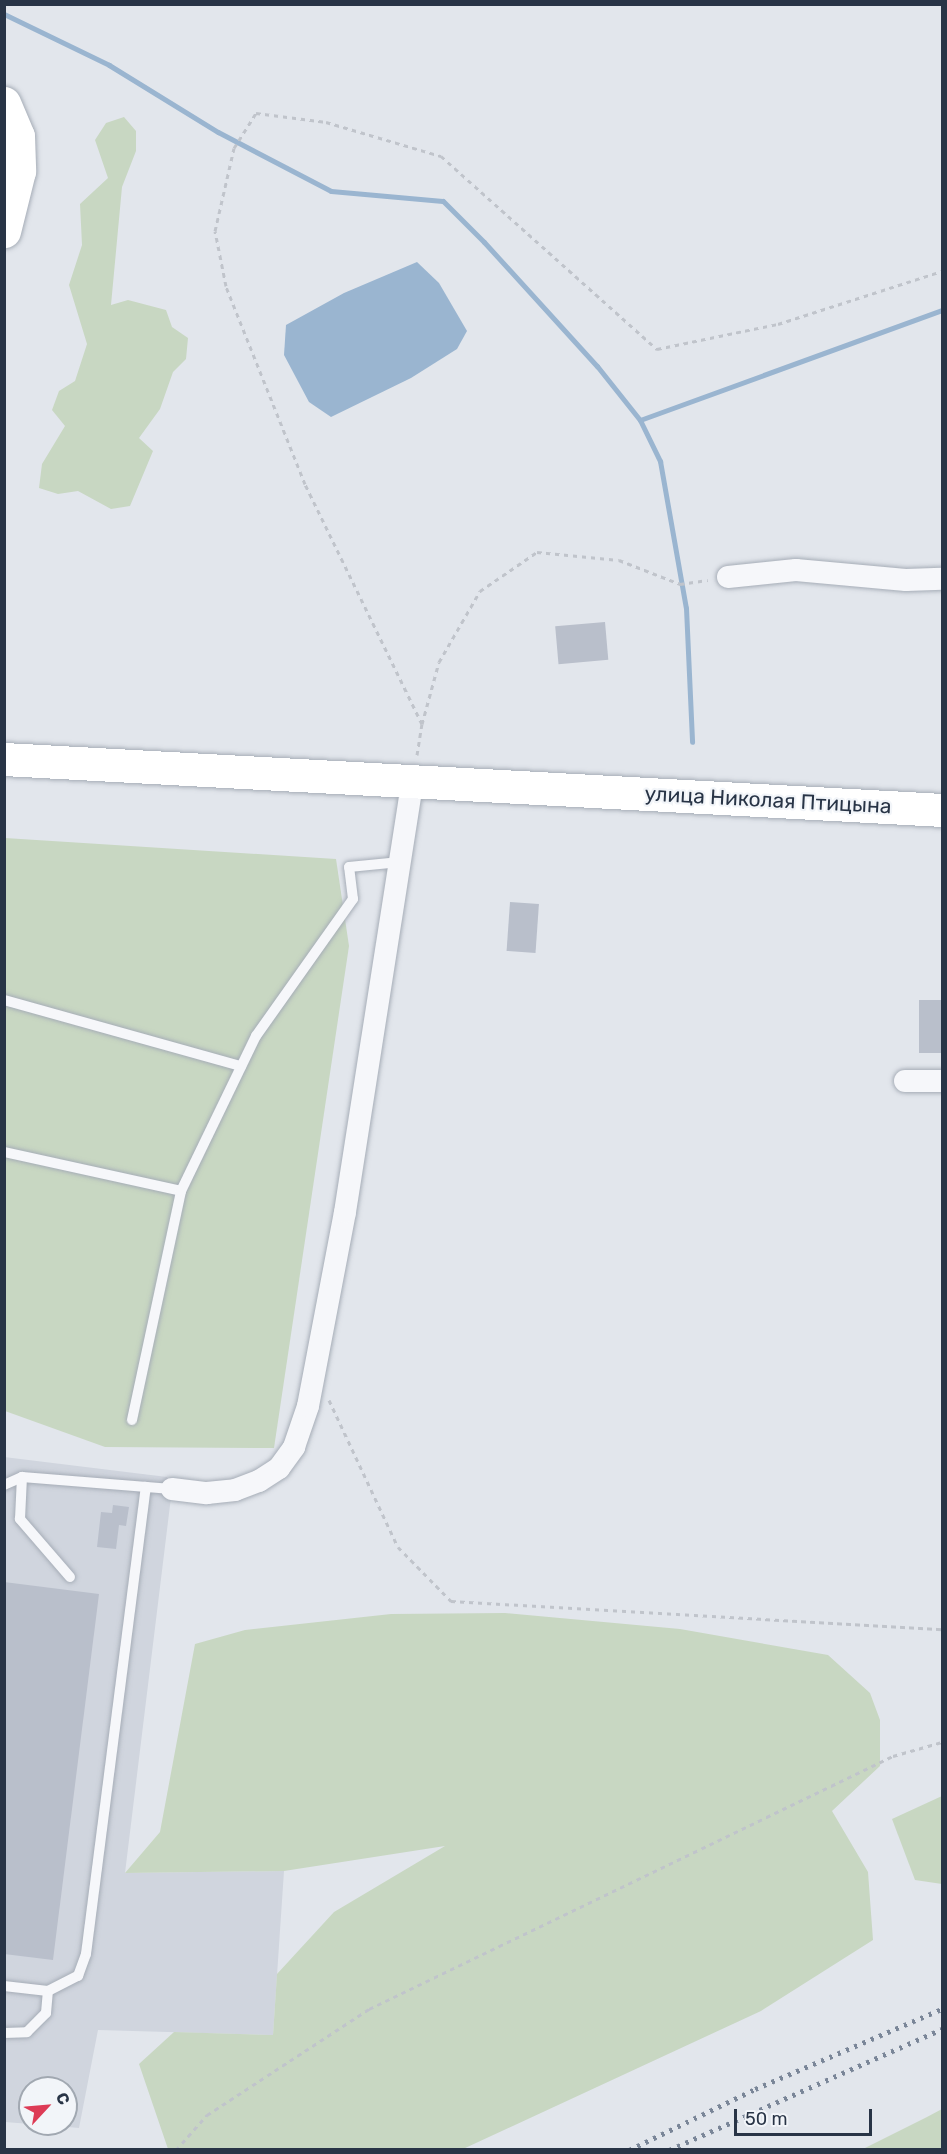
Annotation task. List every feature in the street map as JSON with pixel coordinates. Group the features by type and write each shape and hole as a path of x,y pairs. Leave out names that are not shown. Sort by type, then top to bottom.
{"main road":[{"path":"4,103 18,136 19,171 4,231"},
{"name":"улица Николая Птицына","path":"4,759 942,810"}],"street":[{"path":"728,578 796,570 906,580 942,579"},
{"path":"172,1489 207,1493 235,1490 279,1468 294,1447 317,1372 412,780"},
{"path":"905,1081 942,1081"}],"lane":[{"path":"132,1420 181,1191 241,1066 256,1036 353,898 349,867 400,862"},
{"path":"4,1000 241,1066"},
{"path":"4,1152 181,1191"},
{"path":"4,1485 22,1477 172,1489"},
{"path":"22,1477 21,1519 70,1577"},
{"path":"4,1986 48,1991 78,1976 86,1954 146,1487"},
{"path":"4,2033 27,2032 46,2013 48,1991"}],"path":[{"path":"422,724 305,484 226,286 215,231 234,148 256,113 327,122 441,156 657,349 778,324 942,271"},
{"path":"412,780 422,724 439,662 480,591 537,552 619,560 680,584 691,583"},
{"path":"317,1372 359,1471 398,1546 451,1601 942,1629"},
{"path":"176,2150 207,2115 369,2009 893,1756 942,1742"}],"shaded area":[{"path":"4,1457 167,1477 172,1489 125,1873 284,1871 273,2035 98,2030 79,2128 78,2076 18,2076 18,2123 5,2122"}],"green space":[{"path":"124,117 136,131 136,151 122,187 111,305 128,300 166,310 172,327 188,338 186,359 173,372 160,409 139,438 153,451 130,506 111,509 78,491 58,494 39,488 42,464 65,426 52,410 59,391 75,381 87,344 69,285 82,245 80,204 108,178 95,140 106,123"},
{"path":"5,838 336,859 349,946 274,1448 105,1447 5,1411"},
{"path":"505,1613 680,1629 828,1655 870,1693 880,1720 880,1766 832,1811 868,1872 873,1940 761,2011 463,2149 168,2149 139,2064 174,2032 273,2035 277,1974 334,1912 445,1846 284,1871 125,1873 160,1832 195,1644 245,1630 391,1614"},
{"path":"942,1796 942,1884 915,1880 892,1819"},
{"path":"942,2109 942,2149 863,2149 927,2117"}],"water":[{"path":"417,262 439,283 467,331 457,349 411,378 331,417 309,402 284,355 286,325 344,293"}],"building":[{"path":"605,622 608,660 559,664 555,626"},
{"path":"510,902 539,904 536,953 507,951"},
{"path":"919,1000 942,1000 942,1053 919,1053"},
{"path":"113,1505 129,1507 126,1526 119,1525 116,1549 97,1547 101,1512 112,1513"},
{"path":"4,1582 99,1594 53,1960 4,1954"}],"waterway":[{"path":"4,14 109,65 218,132 331,191 443,201 484,242 597,366 640,420 660,461 686,608 692,742"},
{"path":"640,420 942,310"}],"railway":[{"path":"629,2150 755,2089 942,2009"},
{"path":"669,2150 942,2029"}]}
